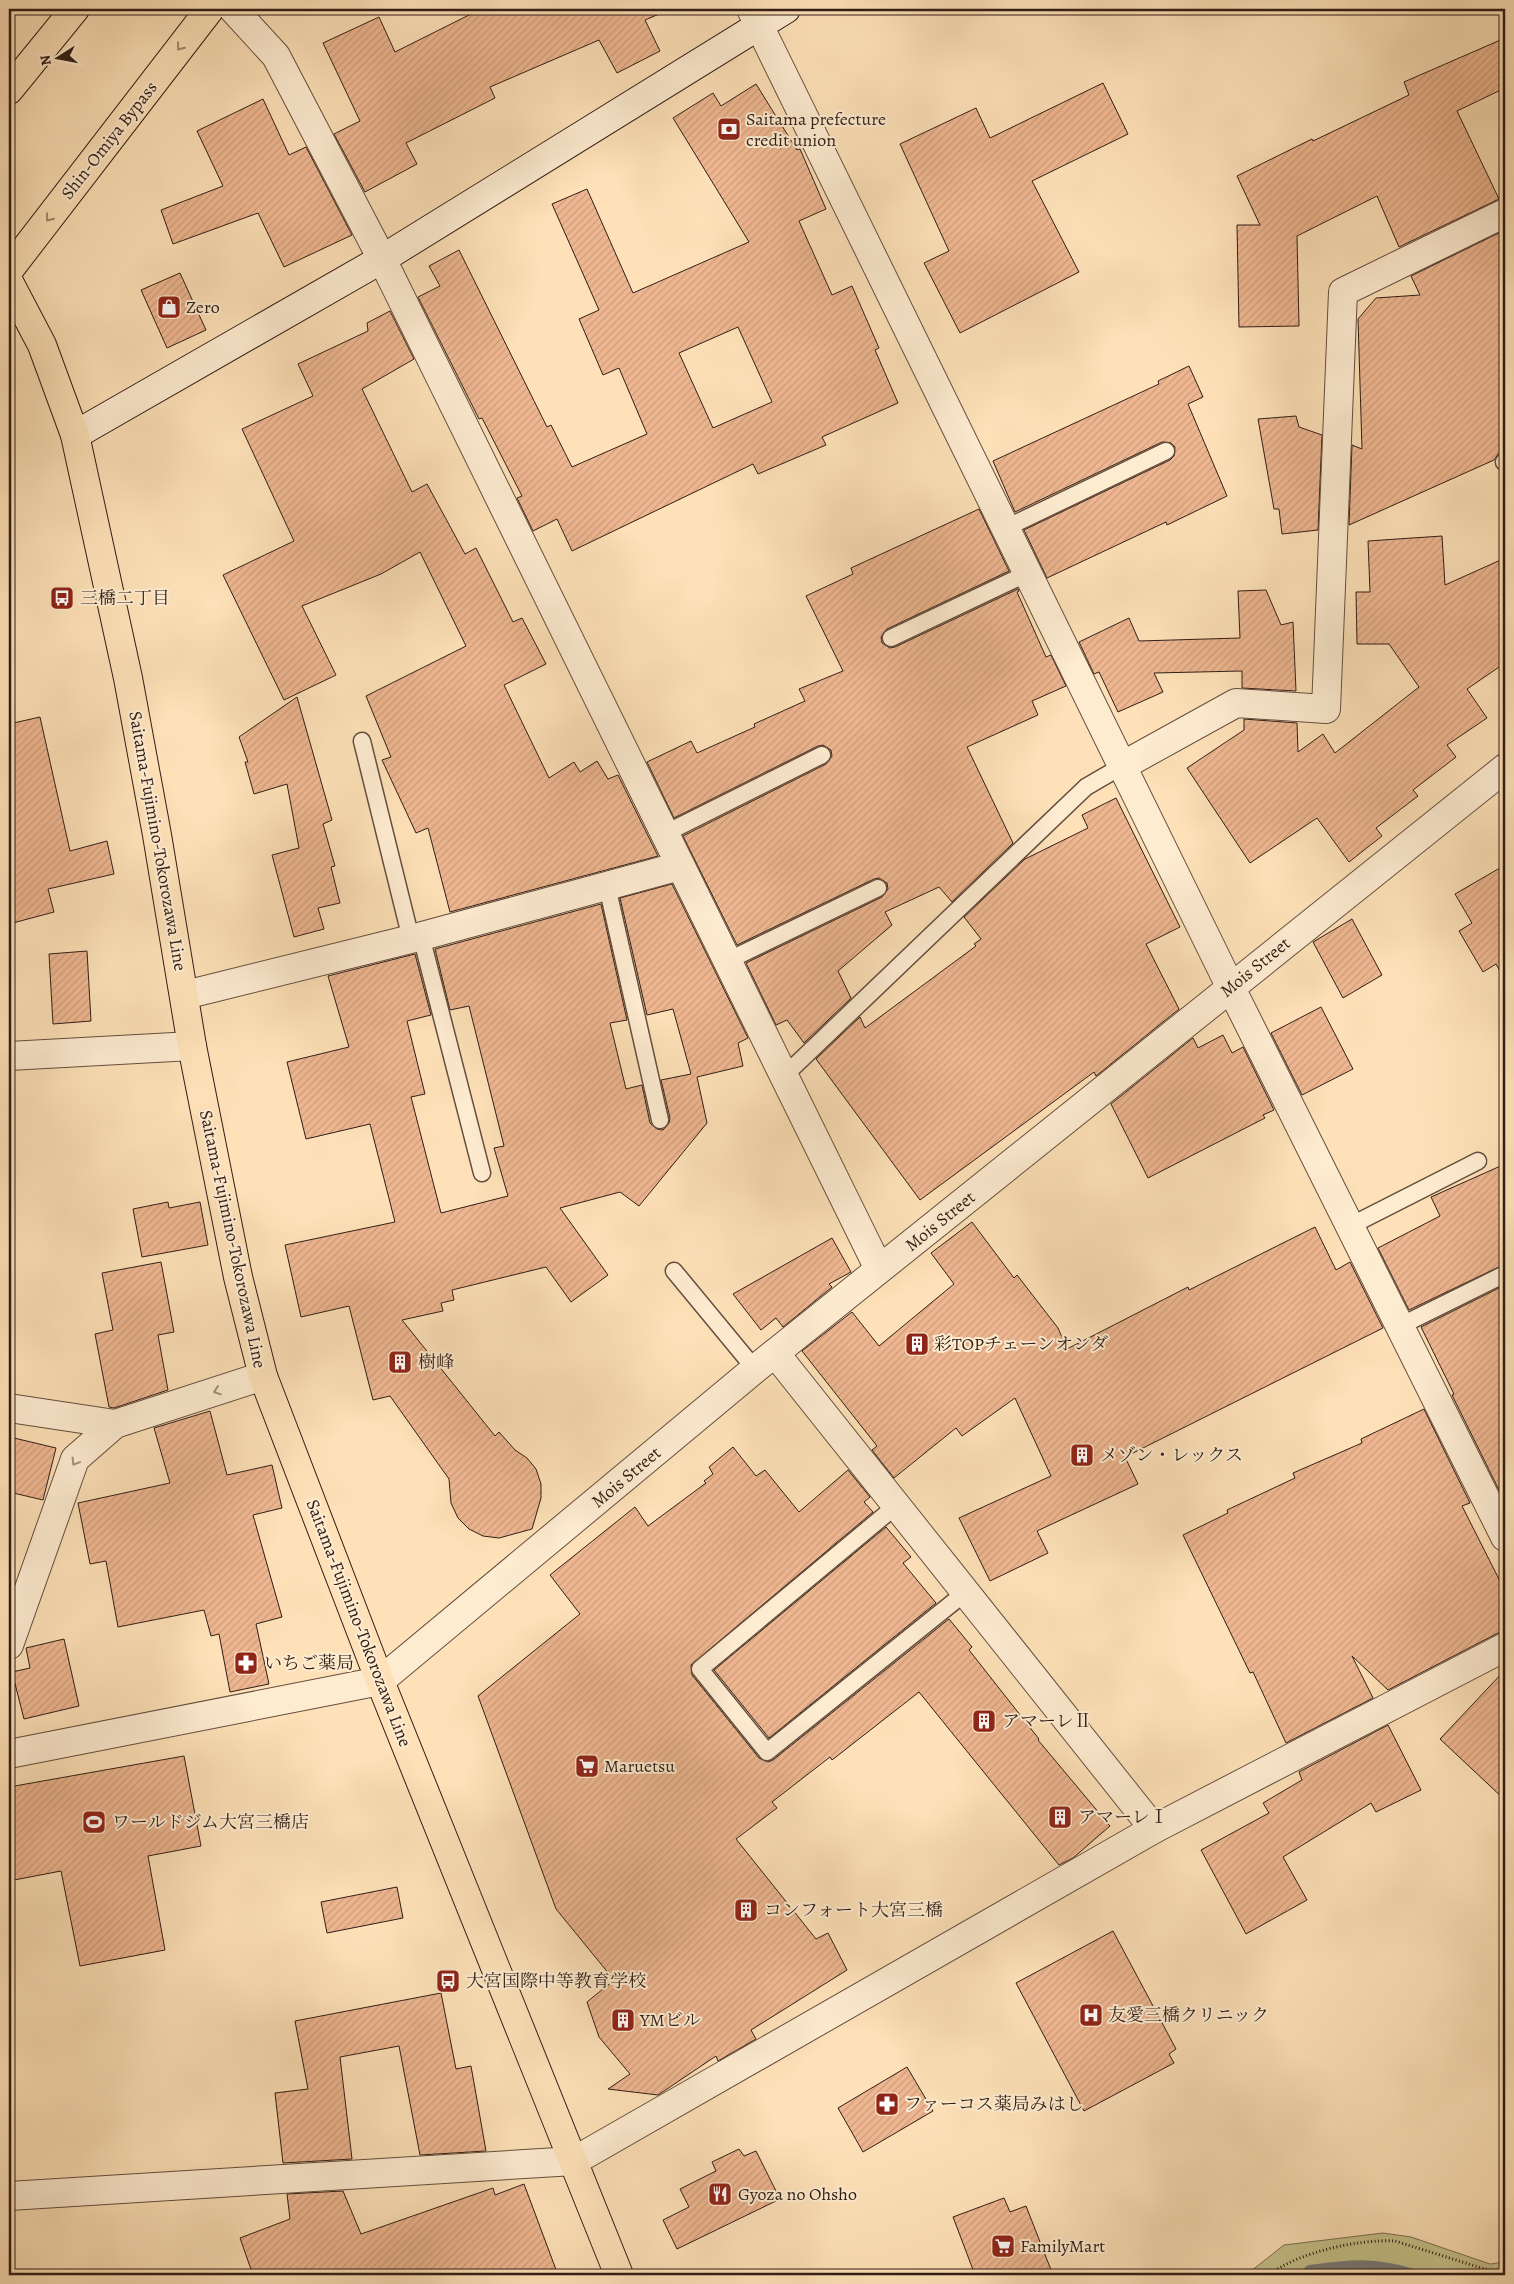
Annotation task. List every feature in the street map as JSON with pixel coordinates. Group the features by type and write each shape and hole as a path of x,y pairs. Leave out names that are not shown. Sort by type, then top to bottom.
{"main road":[{"path":"9,90 75,9"},
{"name":"Shin-Omiya Bypass","path":"9,270 210,9"},
{"name":"Saitama-Fujimino-Tokorozawa Line","path":"9,282 42,346 75,435 128,678 185,995 192,1046 238,1277 263,1376 380,1681 619,2275"}],"street":[{"path":"233,9 276,56 382,259 879,1269"},
{"path":"75,435 382,259 755,17 786,9"},
{"path":"755,17 1230,986 1505,1536"},
{"path":"1122,766 1236,703 1326,709 1343,292 1505,213"},
{"name":"Mois Street","path":"380,1681 765,1361 1230,986 1505,768"},
{"path":"185,995 416,938 680,866"},
{"path":"9,1056 192,1046"},
{"path":"765,1361 896,1506 1154,1829"},
{"path":"9,1645 75,1459 114,1424 263,1376"},
{"path":"9,1408 114,1424"},
{"path":"9,2196 574,2161 1154,1829 1505,1647"},
{"path":"9,1754 380,1681"}],"lane":[{"path":"1006,528 1166,451"},
{"path":"891,638 1028,573"},
{"path":"362,741 482,1173"},
{"path":"664,834 822,755"},
{"path":"784,1076 1086,787 1122,766"},
{"path":"606,886 660,1120"},
{"path":"727,962 878,888"},
{"path":"1350,1226 1478,1161"},
{"path":"674,1271 765,1361"},
{"path":"1400,1326 1505,1274"},
{"path":"896,1506 700,1669 748,1729 767,1752 966,1592"}],"path":[{"path":"1269,2275 1309,2253 1382,2240 1395,2241 1488,2270 1505,2270"}],"shaded area":[{"path":"1383,2233 1411,2237 1490,2264 1505,2262 1505,2275 1246,2275 1284,2245"}],"building":[{"path":"481,9 671,9 645,20 660,51 617,73 599,40 490,87 495,98 406,143 417,164 365,192 334,134 360,121 323,43 379,17 395,52"},
{"path":"1505,38 1505,88 1457,111 1499,199 1399,247 1377,196 1297,236 1299,326 1239,327 1237,225 1260,225 1237,176 1312,139 1313,141 1409,95 1404,82"},
{"path":"1103,83 1128,134 1032,181 1079,272 960,333 924,263 949,251 900,144 976,108 990,138"},
{"path":"756,84 797,150 800,149 826,209 799,221 832,295 852,286 879,348 875,350 898,403 822,437 826,445 758,474 753,464 572,551 557,519 533,531 517,498 522,496 482,418 479,419 418,297 440,286 429,266 459,250 547,427 551,425 572,467 647,434 619,368 603,375 579,319 599,310 552,204 587,189 633,293 749,242 673,118 713,93 721,106","holes":["738,327 772,402 713,428 679,353"]},
{"path":"263,99 289,155 306,147 352,235 284,267 258,213 173,244 161,210 223,186 197,131"},
{"path":"1505,230 1505,451 1498,454 1494,460 1349,525 1352,445 1362,449 1358,319 1376,298 1420,295 1411,276"},
{"path":"180,273 206,330 167,348 141,290"},
{"path":"390,311 414,359 362,389 412,492 427,484 465,554 476,548 513,622 522,618 546,664 504,685 549,778 574,762 580,772 597,761 608,779 618,775 658,856 450,912 428,828 416,833 382,760 391,757 366,696 466,646 420,552 381,574 302,606 336,675 284,700 223,575 294,541 242,429 313,396 298,364 368,331 367,323"},
{"path":"1189,366 1203,397 1188,404 1227,496 1167,525 1166,522 1047,578 1024,530 1170,460 1174,456 1175,447 1171,443 1162,442 1015,512 993,461 1159,384 1158,381"},
{"path":"1296,416 1299,427 1322,435 1318,530 1282,534 1279,509 1274,509 1258,419"},
{"path":"979,509 1009,571 887,629 881,637 882,643 890,648 895,647 1018,589 1019,591 1017,592 1046,657 1051,655 1066,686 1032,701 1038,715 967,747 1013,843 952,902 939,887 885,912 892,925 838,971 851,998 804,1043 787,1020 776,1025 746,963 882,897 888,889 887,883 879,878 874,879 737,945 683,836 826,764 832,756 831,750 823,745 818,746 674,818 647,762 691,741 697,753 755,727 754,724 805,701 799,689 843,671 806,596 853,574 851,568"},
{"path":"1442,536 1445,585 1505,558 1505,663 1467,689 1487,718 1447,745 1456,757 1413,790 1418,796 1376,828 1382,836 1349,862 1317,818 1250,863 1187,768 1244,730 1244,719 1297,723 1298,752 1323,734 1335,753 1419,687 1389,644 1357,644 1356,592 1370,592 1368,541"},
{"path":"1266,590 1281,625 1293,622 1296,691 1242,688 1242,671 1154,673 1163,692 1118,712 1099,672 1094,674 1079,642 1129,618 1139,641 1240,638 1238,591"},
{"path":"297,697 332,820 323,824 335,866 331,867 340,903 318,908 324,929 294,937 272,855 299,848 287,784 254,794 245,762 248,762 239,737"},
{"path":"40,717 70,851 107,841 114,874 48,889 54,912 9,924 9,724"},
{"path":"1116,798 1180,927 1146,944 1179,1009 1096,1076 1094,1072 920,1200 816,1059 860,1017 865,1028 976,946 974,944 981,939 964,917 1025,859 1088,828 1082,815"},
{"path":"1505,865 1505,980 1496,964 1483,972 1459,931 1472,923 1455,894"},
{"path":"672,884 748,1038 738,1043 743,1066 697,1077 707,1123 639,1206 620,1192 560,1208 608,1275 571,1302 546,1267 452,1290 454,1300 441,1303 443,1311 402,1320 495,1436 499,1432 536,1469 541,1484 541,1498 532,1529 499,1538 483,1536 469,1529 458,1518 451,1503 449,1479 390,1396 373,1400 349,1306 301,1317 285,1245 395,1222 370,1124 306,1139 287,1062 349,1047 328,976 415,954 431,1015 407,1021 425,1094 411,1097 441,1213 508,1196 494,1148 504,1146 469,1006 450,1010 435,949 601,904 627,1020 610,1023 626,1089 642,1085 650,1123 657,1129 663,1130 669,1123 670,1118 661,1080 691,1074 673,1009 647,1015 620,898"},
{"path":"1352,919 1382,975 1343,998 1313,942"},
{"path":"87,951 91,1021 53,1024 49,954"},
{"path":"1321,1007 1353,1069 1302,1095 1271,1033"},
{"path":"1223,1035 1232,1053 1243,1047 1274,1110 1263,1115 1265,1118 1148,1178 1111,1104 1193,1038 1198,1048"},
{"path":"1505,1164 1505,1264 1409,1310 1378,1248 1440,1216 1431,1197"},
{"path":"168,1202 169,1208 200,1202 208,1245 142,1257 133,1209"},
{"path":"972,1222 1014,1278 1017,1275 1058,1328 1067,1349 1188,1287 1189,1290 1315,1227 1336,1270 1350,1262 1383,1328 1125,1457 1138,1484 1037,1531 1048,1553 990,1581 959,1518 1051,1476 1015,1398 962,1436 956,1428 894,1478 872,1450 877,1446 802,1351 852,1312 879,1346 954,1284 931,1253"},
{"path":"832,1238 851,1272 829,1284 832,1287 783,1327 776,1318 761,1330 733,1294"},
{"path":"161,1262 174,1332 158,1335 168,1390 114,1408 109,1407 95,1334 113,1330 102,1273"},
{"path":"1505,1285 1505,1487 1499,1490 1421,1327"},
{"path":"1424,1409 1470,1503 1462,1506 1505,1591 1505,1631 1388,1690 1352,1656 1373,1698 1286,1743 1253,1672 1250,1673 1183,1535 1228,1513 1227,1510 1295,1478 1293,1473 1362,1443 1361,1439"},
{"path":"210,1411 227,1475 272,1465 282,1508 253,1515 282,1617 256,1624 269,1684 230,1692 219,1634 211,1636 204,1610 118,1627 106,1561 90,1564 78,1503 170,1483 154,1428"},
{"path":"14,1438 56,1448 43,1500 9,1492 9,1458"},
{"path":"733,1447 756,1476 765,1470 799,1512 848,1470 870,1497 864,1502 873,1512 691,1665 692,1675 759,1758 768,1762 773,1760 949,1619 972,1647 969,1650 1038,1740 1110,1826 1073,1858 1059,1865 919,1692 832,1760 830,1757 772,1802 777,1808 736,1839 816,1939 828,1933 847,1970 751,2030 756,2039 718,2061 716,2056 658,2095 608,2089 630,2074 599,2037 587,2002 614,1980 556,1909 478,1696 580,1614 550,1575 635,1507 648,1526 706,1483 704,1481 713,1474 709,1467"},
{"path":"886,1527 911,1557 903,1563 936,1603 769,1738 714,1670"},
{"path":"64,1639 79,1706 24,1719 12,1672 30,1668 26,1648"},
{"path":"1505,1670 1505,1800 1440,1739"},
{"path":"1388,1725 1421,1790 1376,1812 1371,1803 1283,1857 1307,1900 1246,1934 1201,1850 1269,1813 1263,1803 1302,1780 1299,1772"},
{"path":"184,1756 201,1846 148,1856 165,1950 80,1966 61,1871 9,1881 9,1787"},
{"path":"397,1887 403,1918 327,1933 321,1902"},
{"path":"1113,1931 1176,2049 1169,2054 1174,2063 1084,2111 1016,1983"},
{"path":"441,1993 456,2069 471,2066 486,2151 420,2155 399,2046 340,2057 352,2159 283,2163 275,2093 308,2089 295,2021"},
{"path":"907,2067 933,2111 863,2152 838,2108"},
{"path":"739,2149 744,2156 756,2151 780,2199 677,2249 663,2220 689,2207 680,2189 716,2171 712,2162"},
{"path":"524,2184 558,2275 253,2275 240,2238 290,2219 287,2194 343,2191 361,2234 493,2188 495,2195"},
{"name":"FamilyMart","path":"1004,2198 1010,2212 1026,2206 1053,2275 975,2275 953,2217"}],"waterway":[{"path":"1306,2275 1310,2271 1363,2266 1387,2268 1414,2275"}],"place":[{"name":"Saitama prefecture credit union","path":"729,129"},
{"name":"Zero","path":"169,307"},
{"name":"三橋二丁目","path":"62,598"},
{"name":"彩TOPチェーンオンダ","path":"917,1344"},
{"name":"樹峰","path":"400,1362"},
{"name":"メゾン・レックス","path":"1082,1455"},
{"name":"いちご薬局","path":"246,1663"},
{"name":"アマーレⅡ","path":"984,1721"},
{"name":"Maruetsu","path":"587,1766"},
{"name":"アマーレⅠ","path":"1060,1817"},
{"name":"ワールドジム大宮三橋店","path":"94,1822"},
{"name":"コンフォート大宮三橋","path":"746,1910"},
{"name":"大宮国際中等教育学校","path":"448,1981"},
{"name":"友愛三橋クリニック","path":"1091,2015"},
{"name":"YMビル","path":"623,2020"},
{"name":"ファーコス薬局みはし","path":"887,2104"},
{"name":"Gyoza no Ohsho","path":"720,2194"},
{"name":"FamilyMart","path":"1003,2246"}]}
